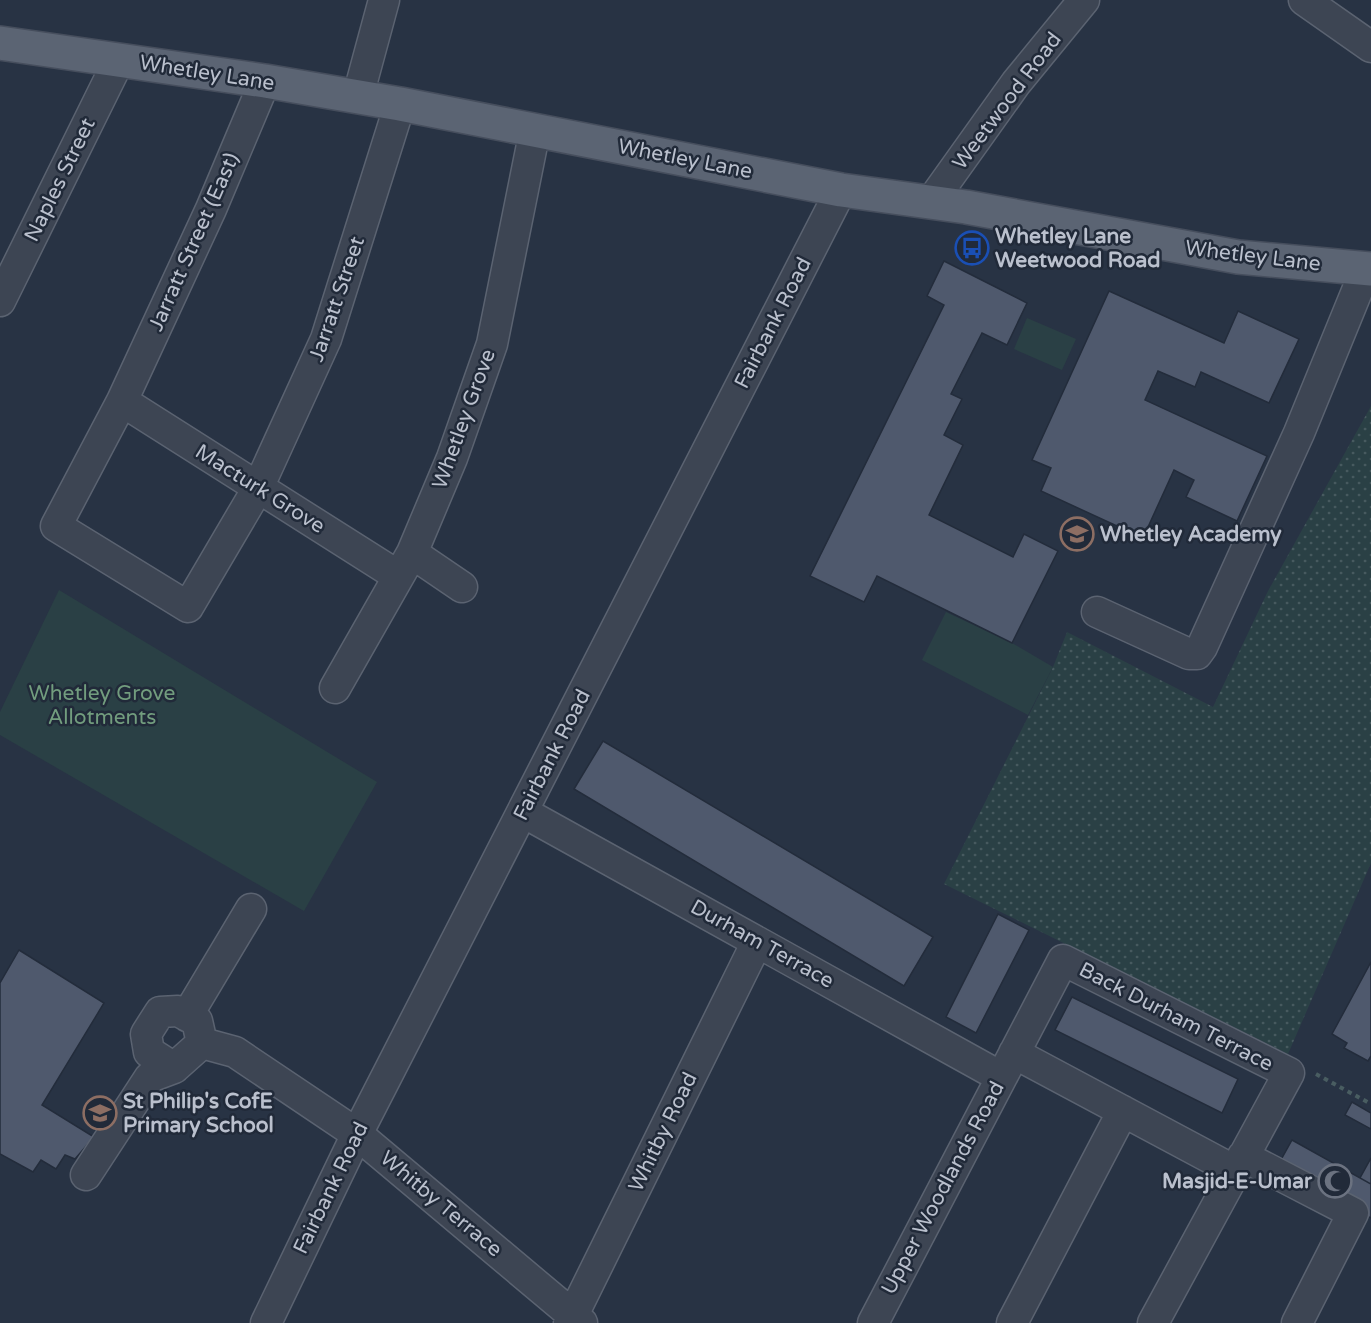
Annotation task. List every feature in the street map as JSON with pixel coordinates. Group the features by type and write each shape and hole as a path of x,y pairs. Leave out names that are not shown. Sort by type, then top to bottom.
{"main road":[{"name":"Whetley Lane","path":"0,43 358,96 841,189 931,202 1238,257 1368,269"}],"street":[{"path":"358,96 384,0"},
{"name":"Weetwood Road","path":"931,202 1016,83 1084,0"},
{"path":"1304,0 1371,47"},
{"name":"Naples Street","path":"0,301 119,60"},
{"name":"Jarratt Street (East)","path":"258,488 188,607 56,526 122,401 211,209 265,81"},
{"name":"Jarratt Street","path":"258,488 326,339 400,104"},
{"name":"Whetley Grove","path":"335,688 405,564 452,458 492,344 536,130"},
{"name":"Fairbank Road","path":"266,1323 357,1134 841,189"},
{"path":"1097,612 1189,654 1197,654 1299,433 1368,269"},
{"name":"Macturk Grove","path":"122,401 258,488 405,564 462,587"},
{"name":"Durham Terrace","path":"523,812 757,942 1008,1065 1123,1111 1353,1213 1297,1323"},
{"path":"187,1016 251,909"},
{"name":"Whitby Road","path":"575,1320 757,942"},
{"name":"Upper Woodlands Road","path":"873,1323 1063,960"},
{"name":"Back Durham Terrace","path":"1063,960 1289,1073"},
{"path":"86,1175 150,1077 174,1068 202,1043 197,1021 178,1011 160,1012 146,1034 149,1052 174,1068"},
{"name":"Whitby Terrace","path":"202,1043 235,1052 357,1134 575,1320"},
{"path":"1153,1323 1289,1073"},
{"path":"1012,1323 1123,1111"}],"path":[{"path":"1289,1073 1295,1062 1371,1104"}],"green space":[{"path":"1027,318 1076,339 1062,370 1014,349"},
{"path":"1371,406 1371,863 1288,1054 944,884 1053,667 1067,632 1213,707 1268,591"},
{"name":"Whetley Grove Allotments","path":"59,590 377,782 304,911 0,735 0,712"},
{"path":"946,612 1012,643 1053,667 1028,715 922,660"}],"building":[{"path":"944,261 1027,303 1007,345 982,333 951,394 962,399 944,435 963,445 929,515 1013,557 1024,534 1058,551 1012,643 877,576 864,602 810,576 944,305 927,296"},
{"path":"1109,291 1224,343 1238,311 1299,339 1269,403 1201,372 1195,387 1158,371 1145,400 1267,456 1237,521 1186,497 1194,480 1174,470 1143,538 1041,491 1051,468 1032,460"},
{"path":"603,741 933,937 904,986 574,789"},
{"path":"998,914 1029,930 976,1033 946,1017"},
{"path":"19,950 104,1003 42,1105 94,1137 75,1159 65,1155 56,1169 41,1160 33,1172 0,1154 0,983"},
{"path":"1371,962 1371,1056 1368,1061 1344,1048 1347,1043 1332,1034"},
{"path":"1072,997 1238,1079 1222,1113 1055,1030"},
{"path":"1352,1102 1371,1113 1371,1129 1345,1115"},
{"name":"Masjid-E-Umar","path":"1292,1140 1371,1184 1371,1218 1277,1167"},
{"path":"1371,1158 1371,1184 1360,1178"}],"place":[{"name":"Whetley Lane Weetwood Road","path":"972,248"},
{"name":"Whetley Academy","path":"1077,534"},
{"name":"St Philip's CofE Primary School","path":"100,1113"},
{"name":"Masjid-E-Umar","path":"1335,1181"}]}
